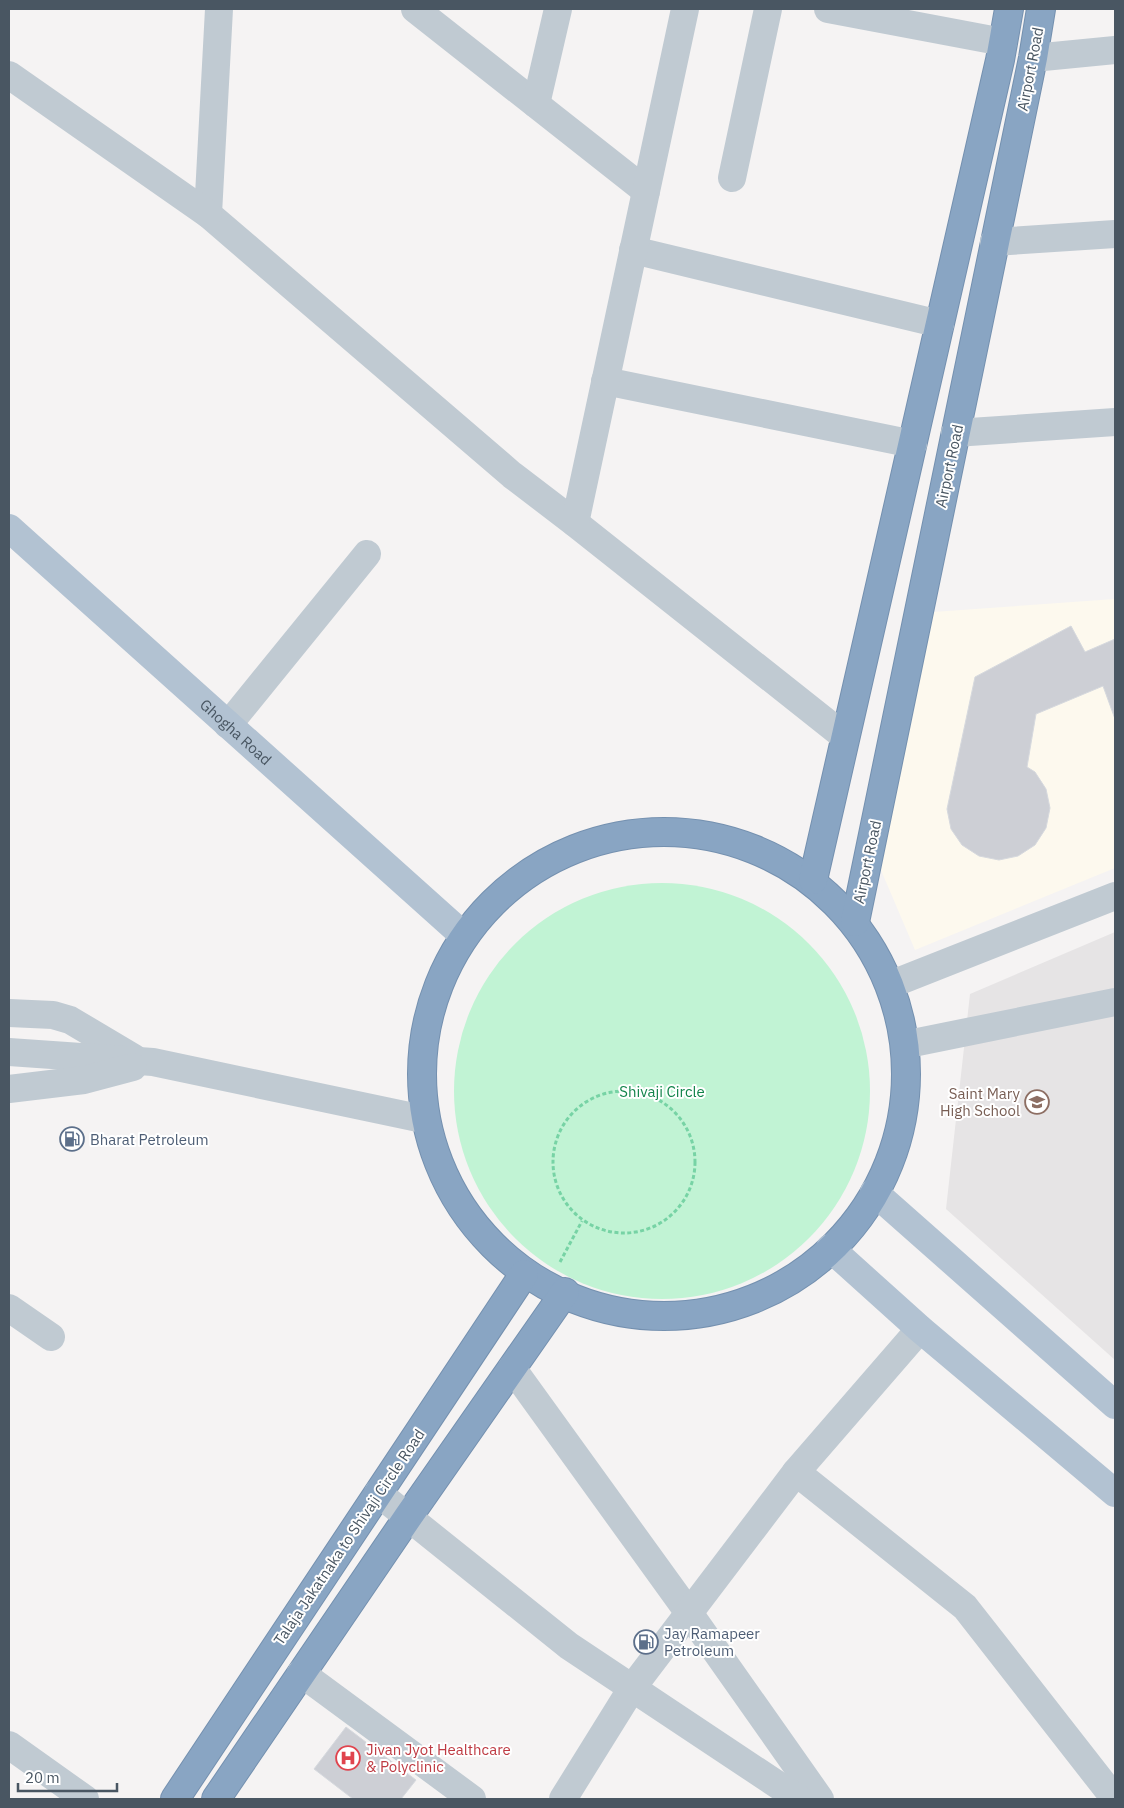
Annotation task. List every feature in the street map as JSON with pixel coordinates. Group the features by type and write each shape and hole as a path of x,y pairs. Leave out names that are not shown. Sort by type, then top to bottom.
{"highway":[{"name":"Airport Road","path":"813,880 913,444 1009,9"},
{"name":"Airport Road","path":"855,922 1033,58 1041,9"},
{"path":"904,483 944,490"},
{"path":"626,833 724,838 813,880 859,927 892,984 908,1044 901,1137 859,1222 790,1284 702,1315 609,1312 545,1284 458,1207 423,1119 424,1023 462,935 534,867 626,833"},
{"path":"216,1799 512,1368 545,1284"},
{"name":"Talaja Jakatnaka to Shivaji Circle Road","path":"175,1799 378,1493 545,1284"}],"main road":[{"name":"Ghogha Road","path":"9,528 462,935"},
{"path":"874,1192 1115,1405"},
{"path":"830,1248 920,1329 1115,1493"}],"street":[{"path":"208,214 220,9"},
{"path":"536,104 558,9"},
{"path":"575,523 685,9"},
{"path":"732,178 768,9"},
{"path":"828,9 1003,42"},
{"path":"426,13 536,104 646,190"},
{"path":"1033,58 1115,50"},
{"path":"9,75 208,214 512,475 846,737"},
{"path":"994,242 1115,234"},
{"path":"633,250 940,324"},
{"path":"605,381 913,444"},
{"path":"955,433 1115,422"},
{"path":"228,725 367,554"},
{"path":"892,984 1115,896"},
{"path":"908,1044 1115,1002"},
{"path":"9,1014 53,1015 70,1020 146,1061"},
{"path":"18,1052 146,1061 423,1119"},
{"path":"9,1089 84,1080 146,1061"},
{"path":"9,1308 51,1337"},
{"path":"563,1799 632,1688 689,1612 796,1472 920,1329"},
{"path":"512,1368 689,1612 820,1799"},
{"path":"796,1472 965,1607 1115,1799"},
{"path":"378,1493 569,1646 799,1799"},
{"path":"301,1674 472,1799"},
{"path":"9,1745 85,1799"}],"path":[{"path":"612,1092 640,1093 666,1104 685,1125 694,1151 694,1179 682,1204 662,1223 636,1233 608,1232 582,1220 563,1200 552,1174 554,1146 565,1121 586,1102 612,1092"},
{"path":"545,1284 582,1220"}],"shaded area":[{"path":"1115,599 1115,868 915,950 878,863 933,612"},
{"name":"Saint Mary High School","path":"1115,932 1115,1360 946,1209 970,994"}],"green space":[{"name":"Shivaji Circle","path":"662,883 703,887 742,899 777,918 809,944 835,976 854,1011 866,1050 870,1091 866,1132 854,1171 835,1206 809,1238 777,1264 742,1283 703,1295 662,1299 621,1295 582,1283 547,1264 515,1238 489,1206 470,1171 458,1132 454,1091 458,1050 470,1011 489,976 515,944 547,918 582,899 621,887"}],"building":[{"path":"1071,626 1085,652 1115,639 1115,719 1103,686 1036,714 1027,767 1035,772 1046,789 1050,808 1046,828 1035,845 1018,856 999,860 979,856 962,845 951,829 947,809 975,677"},
{"path":"346,1727 416,1780 401,1799 353,1799 314,1769"}],"place":[{"name":"Saint Mary High School","path":"1037,1102"},
{"name":"Bharat Petroleum","path":"72,1139"},
{"name":"Jay Ramapeer Petroleum","path":"646,1642"},
{"name":"Jivan Jyot Healthcare & Polyclinic","path":"348,1758"}]}
